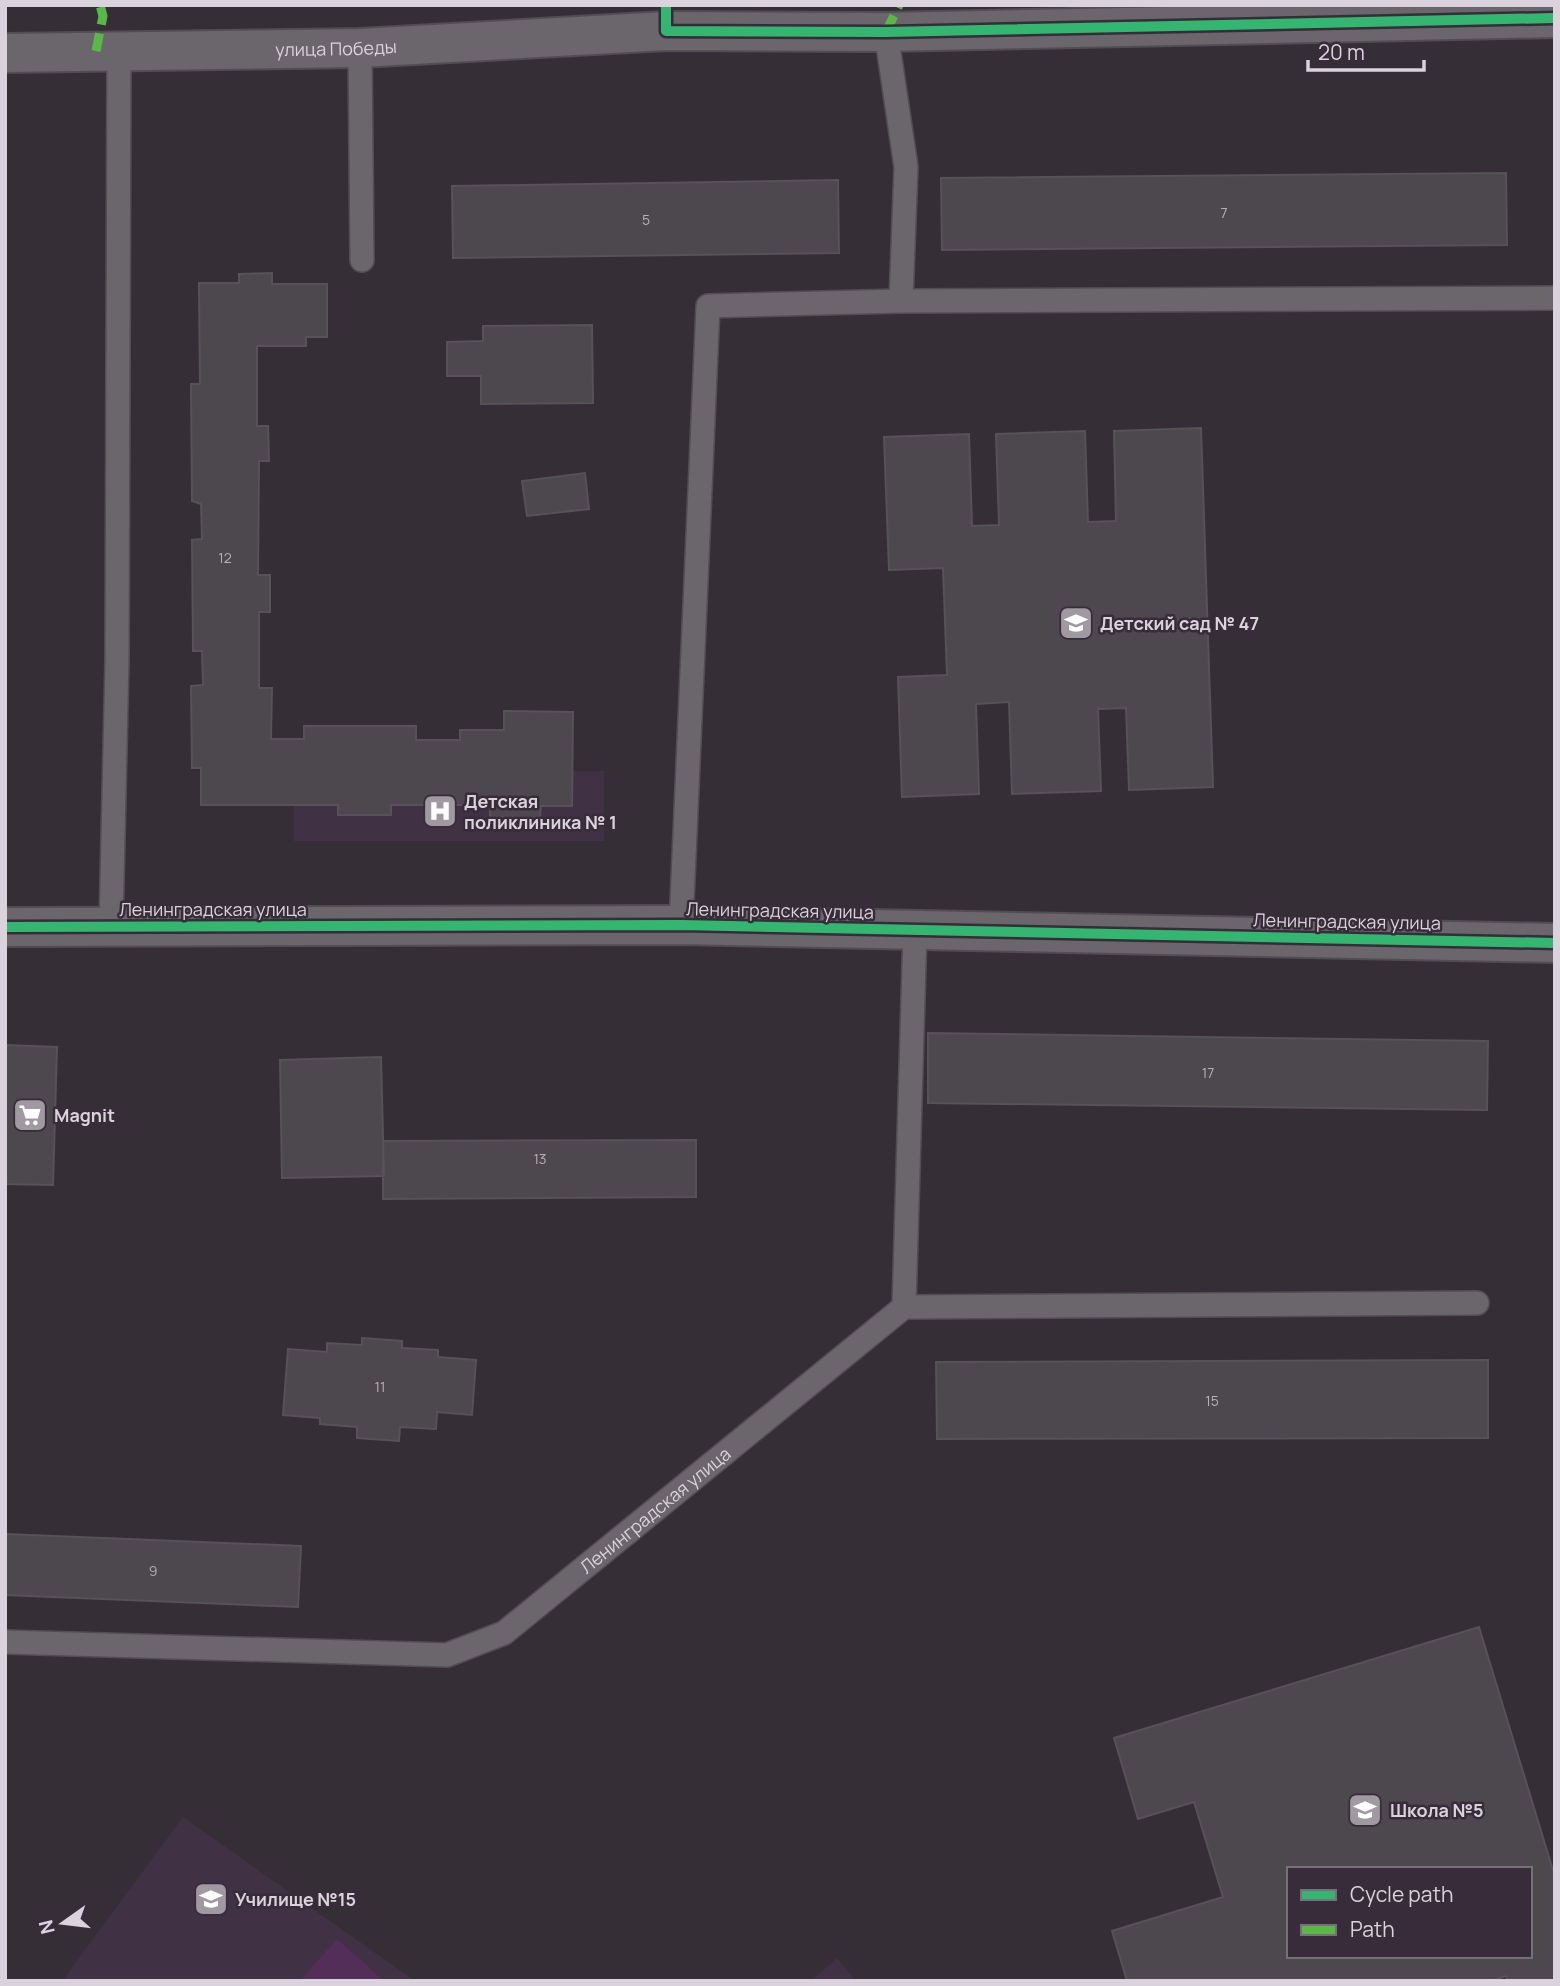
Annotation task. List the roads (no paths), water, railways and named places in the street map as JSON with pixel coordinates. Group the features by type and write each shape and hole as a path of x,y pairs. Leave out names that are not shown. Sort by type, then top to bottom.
{"street":[{"name":"улица Победы","path":"5,53 360,48 666,18 886,32 1555,18"},
{"name":"Ленинградская улица","path":"5,927 681,925 1555,943"}],"lane":[{"path":"886,32 906,167 901,301"},
{"path":"360,48 362,260"},
{"path":"111,926 117,660 119,51"},
{"path":"681,925 708,306 901,301 1555,298"},
{"path":"915,930 904,1307 1477,1303"},
{"name":"Ленинградская улица","path":"5,1642 447,1655 503,1633 904,1307"}],"place":[{"name":"Детский сад № 47","path":"1076,623"},
{"name":"Детская поликлиника № 1","path":"440,811"},
{"name":"Magnit","path":"30,1115"},
{"name":"Школа №5","path":"1365,1810"},
{"name":"Училище №15","path":"211,1899"}]}
